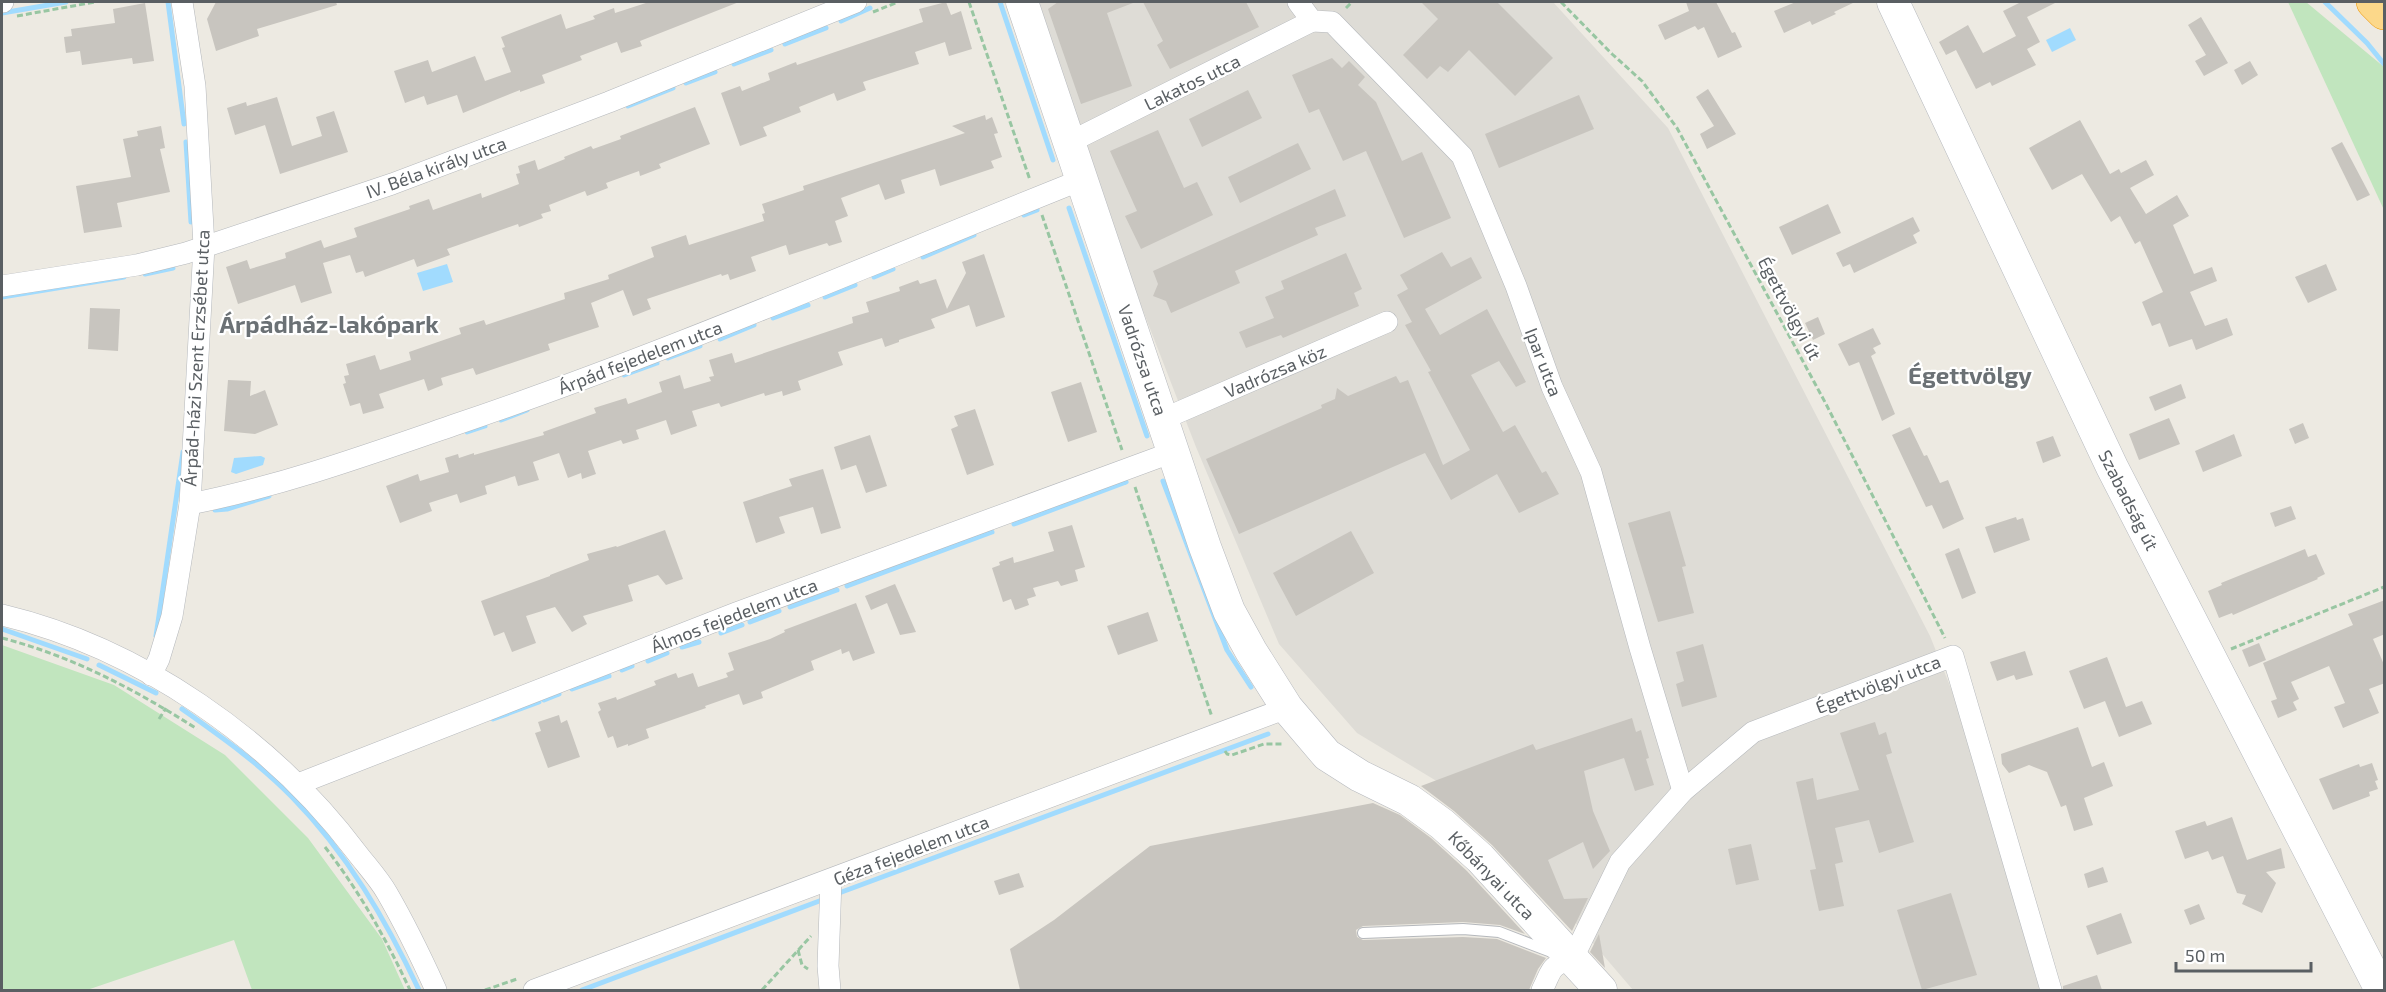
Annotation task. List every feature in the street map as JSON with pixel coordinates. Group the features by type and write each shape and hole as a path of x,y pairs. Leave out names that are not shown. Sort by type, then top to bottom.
{"highway":[{"path":"2373,2 2385,13"}],"street":[{"name":"Árpád-házi Szent Erzsébet utca","path":"151,675 159,659 172,616 190,504 204,246 195,86 182,2"},
{"name":"IV. Béla király utca","path":"2,286 137,265 186,253 392,184 609,102 856,2"},
{"name":"Vadrózsa utca","path":"1022,2 1173,452 1229,611 1287,708"},
{"path":"1298,2 1312,21"},
{"name":"Szabadság út","path":"1893,2 2112,467 2381,990"},
{"name":"Lakatos utca","path":"1070,142 1312,21"},
{"name":"Ipar utca","path":"1312,21 1332,22 1462,156 1516,286 1552,387 1591,472 1683,791"},
{"name":"Árpád fejedelem utca","path":"190,504 251,491 318,471 512,406 709,331 1081,180"},
{"name":"Vadrózsa köz","path":"1163,419 1387,322"},
{"name":"Álmos fejedelem utca","path":"298,784 733,614 1173,452"},
{"path":"2,615 89,645 151,675 236,728 298,784 344,836 386,891 436,990"},
{"name":"Égettvölgyi utca","path":"1572,960 1620,862 1683,791 1753,732 1953,656 2051,990"},
{"name":"Géza fejedelem utca","path":"534,990 1287,708"},
{"name":"Kőbányai utca","path":"1287,708 1328,755 1360,776 1409,800 1442,824 1480,858 1601,990"},
{"path":"830,990 828,966 831,880"},
{"path":"1544,989 1552,968 1558,963 1572,960"}],"lane":[{"path":"1363,933 1463,929 1500,932 1572,960"}],"path":[{"path":"6,7 95,2"},
{"name":"Égettvölgyi út","path":"1562,2 1612,54 1642,81 1677,128 1826,404 1953,656"},
{"path":"2210,658 2385,587"},
{"path":"2,638 74,662 117,681 198,730"},
{"path":"322,843 367,905 387,940 410,990"},
{"path":"762,990 798,948"}],"shaded area":[{"path":"1034,2 1553,2 1668,128 1930,636 2005,824 2058,990 1633,990 1473,803 1357,733 1279,644 1196,447 1062,102"}],"green space":[{"path":"2288,2 2306,2 2384,67 2384,210"},
{"path":"2,645 114,685 225,755 308,838 382,939 405,990 252,990 234,940 87,990 2,990"}],"water":[{"path":"2070,28 2076,40 2052,52 2046,40"},
{"path":"447,264 453,282 423,291 417,273"},
{"path":"261,456 265,458 263,465 236,474 231,472 234,458"}],"building":[{"path":"216,2 336,2 337,5 257,29 259,36 216,51 207,19"},
{"path":"649,2 739,2 640,41 642,46 621,53 617,42 580,56 582,60 542,75 545,83 520,92 520,90 463,113 457,95 427,105 424,96 405,103 394,71 428,60 432,72 475,56 485,81 511,72 502,48 505,47 501,37 561,14 566,29 595,19 593,16 614,8 615,13"},
{"path":"946,2 951,15 961,11 972,49 949,56 945,42 915,52 919,64 863,82 866,90 837,101 834,93 799,107 801,112 763,127 767,136 740,146 721,93 740,86 742,91 770,80 768,73 796,62 797,65 923,22 919,9"},
{"path":"1058,2 1133,2 1107,13 1132,86 1081,104 1048,9"},
{"path":"1143,2 1246,2 1259,27 1170,69 1157,45 1163,41"},
{"path":"1421,2 1497,2 1553,58 1515,96 1469,50 1448,72 1440,66 1427,79 1403,55 1438,19"},
{"path":"1686,2 1716,2 1742,47 1718,58 1704,27 1698,30 1695,26 1665,40 1658,25 1689,11"},
{"path":"1796,2 1855,2 1812,25 1810,21 1784,33 1774,11"},
{"path":"2021,2 2057,2 2027,17 2040,42 2027,49 2036,65 1992,86 1990,82 1976,89 1956,50 1946,55 1939,42 1968,25 1983,53 2016,36 2003,11"},
{"path":"145,3 154,61 133,64 132,58 82,65 80,51 66,53 64,37 72,36 71,29 115,23 113,9"},
{"path":"2201,17 2228,63 2204,76 2195,61 2206,55 2188,25"},
{"path":"1332,58 1342,68 1349,61 1365,77 1358,85 1376,102 1402,161 1422,152 1451,218 1404,238 1366,151 1343,161 1319,109 1309,113 1292,75"},
{"path":"2250,61 2258,75 2242,85 2234,70"},
{"path":"1708,89 1736,134 1707,149 1700,134 1714,126 1696,97"},
{"path":"1248,90 1262,118 1202,147 1189,119"},
{"path":"1579,95 1594,129 1499,168 1485,134"},
{"path":"277,97 292,146 322,136 316,117 334,111 348,152 280,174 265,125 235,135 227,108 246,102 247,106"},
{"path":"695,107 710,144 659,164 661,168 640,176 639,171 606,183 608,188 587,196 585,191 549,205 551,211 541,214 543,218 519,227 518,224 447,249 450,255 417,267 414,259 365,277 363,271 356,273 350,255 323,263 332,293 301,303 295,285 238,304 226,267 247,260 250,269 286,258 285,253 321,240 324,248 357,237 354,228 410,209 409,206 429,199 433,210 481,193 482,198 519,184 516,174 520,173 518,166 535,160 538,170 591,146 593,149 621,139 620,136"},
{"path":"985,115 986,120 992,117 998,133 994,134 1002,157 991,161 994,168 940,186 935,169 901,180 905,193 885,200 879,184 841,198 848,216 835,221 842,242 829,246 827,243 789,255 786,245 751,257 756,271 730,280 728,274 722,276 721,274 647,299 651,309 633,316 623,290 591,303 599,327 548,344 550,350 476,375 473,368 441,378 443,385 428,391 424,379 379,394 384,408 363,414 360,403 350,406 343,384 346,383 344,376 349,375 346,364 375,355 380,370 411,360 409,352 461,334 459,328 484,320 486,325 565,299 564,293 609,279 608,275 654,257 651,247 686,235 689,245 764,221 762,214 765,213 762,204 804,190 803,186 965,133 952,126"},
{"path":"2080,120 2110,174 2119,169 2121,173 2146,160 2154,175 2130,188 2146,214 2177,195 2189,216 2173,225 2194,274 2212,267 2217,281 2190,292 2205,326 2227,318 2233,335 2196,350 2192,339 2169,347 2160,323 2152,326 2142,302 2163,292 2140,241 2135,244 2120,216 2111,222 2082,174 2052,190 2029,148"},
{"path":"161,126 165,148 160,149 170,192 117,203 122,227 84,233 76,186 131,177 123,139 138,136 137,131"},
{"path":"1158,130 1184,188 1197,182 1213,215 1141,249 1125,216 1137,211 1110,151"},
{"path":"2342,142 2370,195 2357,201 2331,148"},
{"path":"1298,143 1311,169 1240,203 1228,177"},
{"path":"1335,189 1346,216 1315,228 1318,235 1235,271 1240,283 1171,313 1166,301 1153,296 1158,284 1153,271"},
{"path":"1828,204 1841,233 1792,255 1779,227"},
{"path":"1913,217 1920,231 1913,235 1917,243 1854,273 1850,264 1843,267 1836,253"},
{"path":"1442,252 1451,267 1471,257 1482,278 1425,309 1440,335 1487,309 1526,382 1516,387 1499,361 1471,375 1503,432 1515,425 1542,473 1546,471 1559,494 1519,513 1497,474 1451,500 1425,453 1239,534 1206,459 1322,408 1321,405 1335,399 1337,388 1348,396 1396,376 1400,383 1408,380 1443,465 1470,450 1428,372 1431,371 1405,325 1412,322 1397,295 1408,289 1400,275"},
{"path":"1346,253 1362,289 1354,293 1359,306 1283,338 1281,335 1246,348 1239,332 1274,318 1265,297 1284,289 1281,281"},
{"path":"984,254 1005,317 976,327 969,305 931,319 935,328 899,340 899,342 885,347 882,338 838,352 843,365 798,381 801,390 783,396 782,391 765,396 764,393 721,407 719,403 692,411 697,426 671,435 666,420 636,430 639,439 623,444 621,440 588,451 596,474 582,479 581,473 568,478 559,453 533,462 539,480 518,486 515,476 485,486 487,494 460,503 457,494 429,503 432,511 400,523 386,486 418,474 420,481 449,472 445,458 458,454 459,458 474,453 474,455 544,435 543,432 596,413 594,408 626,398 628,404 662,392 659,382 680,375 684,389 711,381 709,377 714,376 709,360 732,353 735,363 853,323 852,317 869,312 866,302 900,291 899,287 918,280 920,284 936,279 947,309 966,273 962,262"},
{"path":"2326,264 2337,290 2308,303 2295,277"},
{"path":"90,308 120,309 118,351 88,349"},
{"path":"1818,317 1825,334 1813,340 1805,323"},
{"path":"1873,328 1881,344 1873,348 1876,353 1871,356 1895,414 1882,421 1859,362 1849,366 1838,344"},
{"path":"228,380 251,381 250,396 265,390 278,425 255,434 224,431"},
{"path":"1081,382 1097,432 1068,442 1051,392"},
{"path":"2181,384 2186,398 2155,411 2149,397"},
{"path":"975,409 994,465 967,475 951,429 958,426 954,416"},
{"path":"2169,418 2180,444 2139,460 2129,434"},
{"path":"2303,423 2309,438 2295,444 2289,429"},
{"path":"1910,427 1940,483 1948,480 1964,519 1943,529 1932,505 1926,507 1892,435"},
{"path":"2234,434 2242,456 2203,472 2195,451"},
{"path":"870,435 887,486 866,493 856,465 841,470 834,447"},
{"path":"2053,436 2061,456 2043,463 2036,442"},
{"path":"823,469 841,528 821,534 813,507 779,517 785,533 756,543 743,502 792,486 789,479"},
{"path":"2291,506 2296,519 2275,527 2270,513"},
{"path":"1670,511 1686,566 1682,567 1694,613 1658,622 1628,523"},
{"path":"2016,517 2017,520 2023,518 2030,540 1994,553 1985,527"},
{"path":"1072,525 1085,567 1075,570 1078,581 1061,586 1058,581 1033,588 1036,596 1027,599 1029,605 1015,610 1011,599 1003,602 992,568 1000,565 999,562 1013,557 1014,563 1054,551 1048,532"},
{"path":"665,530 683,579 666,585 658,575 628,585 633,601 583,616 587,624 572,632 555,607 526,616 536,643 512,652 504,632 494,636 481,601 589,560 587,554 617,547"},
{"path":"1351,531 1374,573 1296,616 1273,573"},
{"path":"1959,548 1976,593 1962,599 1945,554"},
{"path":"2305,549 2308,557 2316,554 2325,574 2233,615 2232,613 2219,618 2208,591 2222,585 2221,583"},
{"path":"895,584 916,632 900,635 887,603 871,610 865,596"},
{"path":"2385,600 2385,634 2373,639 2385,667 2385,683 2369,689 2379,713 2343,728 2334,707 2345,703 2329,666 2291,682 2299,699 2293,702 2297,710 2278,718 2271,701 2277,699 2263,663 2353,625 2348,614"},
{"path":"856,603 875,653 853,661 849,651 842,654 841,649 811,661 814,670 761,692 763,698 743,705 739,694 705,706 706,708 646,729 649,738 628,746 628,744 617,748 613,736 608,738 598,712 601,710 598,703 616,697 617,700 656,685 654,681 676,673 678,678 693,673 698,687 728,677 726,673 734,670 728,653 770,639 785,632 784,630"},
{"path":"1148,612 1158,641 1118,655 1107,626"},
{"path":"2259,643 2266,660 2249,667 2242,650"},
{"path":"1703,644 1717,697 1682,707 1676,684 1684,681 1676,652"},
{"path":"2025,651 2033,675 2016,680 2014,675 1997,681 1990,662"},
{"path":"2107,657 2126,707 2142,701 2152,724 2119,737 2105,701 2084,709 2069,671"},
{"path":"559,715 561,723 567,720 580,757 548,768 535,733 541,731 538,722"},
{"path":"1632,718 1636,732 1641,730 1649,758 1646,759 1654,785 1635,791 1624,758 1584,771 1593,811 1610,851 1593,869 1583,842 1548,860 1564,899 1588,898 1572,931 1492,845 1454,811 1421,786 1533,744 1536,750"},
{"path":"1875,722 1879,735 1886,732 1892,753 1886,755 1914,842 1879,853 1869,820 1835,828 1843,862 1835,864 1844,906 1819,911 1810,870 1816,869 1796,782 1813,778 1817,800 1859,790 1840,733"},
{"path":"2078,727 2092,767 2104,762 2113,786 2084,798 2093,825 2074,831 2066,805 2061,807 2047,772 2029,765 2009,773 2002,764 2001,754"},
{"path":"2372,763 2378,780 2375,781 2378,789 2369,792 2370,796 2333,810 2319,779 2359,764 2360,767"},
{"path":"1373,803 1400,815 1431,838 1467,871 1525,934 1500,925 1463,922 1363,926 1356,930 1357,937 1363,940 1463,937 1497,939 1546,958 1538,969 1529,990 1020,990 1010,949 1054,920 1150,846"},
{"path":"2232,817 2247,860 2281,848 2285,868 2266,872 2276,883 2262,913 2242,904 2246,895 2237,893 2223,856 2212,860 2208,851 2185,859 2175,831 2205,821 2207,826"},
{"path":"1751,844 1759,880 1736,885 1728,849"},
{"path":"2103,867 2108,882 2088,888 2084,874"},
{"path":"1019,873 1024,887 999,895 994,881"},
{"path":"1951,893 1977,975 1922,990 1897,910"},
{"path":"2199,904 2205,919 2190,925 2184,910"},
{"path":"2121,913 2132,943 2097,955 2086,926"},
{"path":"1599,934 1605,968 1590,952"},
{"path":"2097,975 2102,990 2063,990 2063,986"}],"waterway":[{"path":"2,13 66,2"},
{"path":"168,2 184,124"},
{"path":"1000,2 1053,160"},
{"path":"2325,2 2367,43 2384,64"},
{"path":"841,21 870,8"},
{"path":"785,44 826,28"},
{"path":"734,64 771,50"},
{"path":"686,83 715,72"},
{"path":"628,106 673,88"},
{"path":"186,142 191,222"},
{"path":"1069,208 1147,436"},
{"path":"1024,215 1037,210"},
{"path":"923,257 974,235"},
{"path":"145,274 173,268"},
{"path":"874,277 893,269"},
{"path":"2,297 124,277"},
{"path":"825,297 855,285"},
{"path":"773,318 808,305"},
{"path":"720,339 754,325"},
{"path":"668,358 700,346"},
{"path":"624,375 657,363"},
{"path":"501,420 527,410"},
{"path":"467,432 485,426"},
{"path":"156,636 183,452"},
{"path":"1163,481 1227,650 1251,687"},
{"path":"1014,524 1126,482"},
{"path":"215,510 227,509 269,496"},
{"path":"847,586 992,532"},
{"path":"790,607 837,590"},
{"path":"750,622 779,611"},
{"path":"721,633 742,625"},
{"path":"2,629 87,659"},
{"path":"682,647 699,642"},
{"path":"648,661 667,653"},
{"path":"99,665 156,693"},
{"path":"622,670 632,666"},
{"path":"572,689 609,676"},
{"path":"544,700 559,694"},
{"path":"493,719 539,702"},
{"path":"182,709 239,750 292,797 312,819 364,888 419,990"},
{"path":"839,893 1268,734"},
{"path":"582,990 822,900"}],"district":[{"name":"Árpádház-lakópark","path":"329,323"},
{"name":"Égettvölgy","path":"1970,374"}]}
